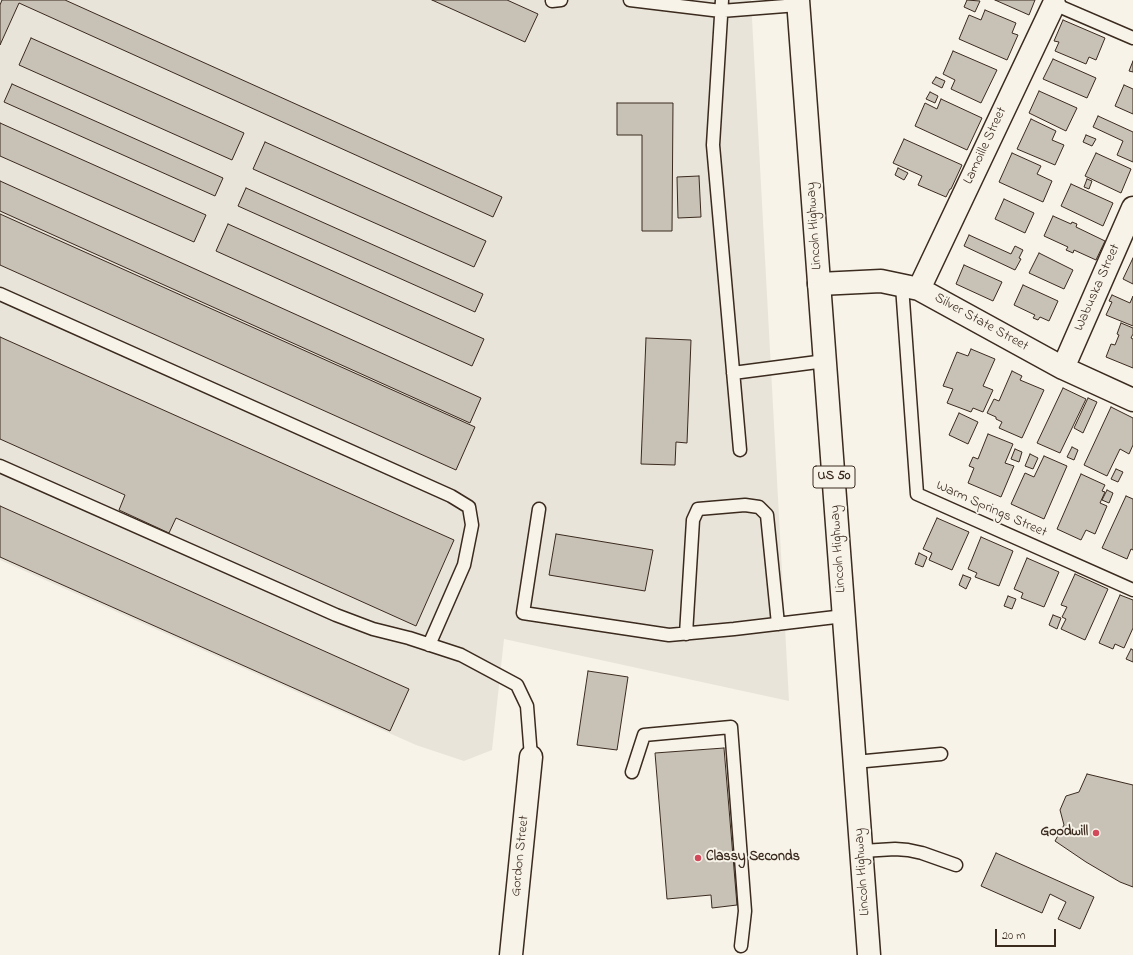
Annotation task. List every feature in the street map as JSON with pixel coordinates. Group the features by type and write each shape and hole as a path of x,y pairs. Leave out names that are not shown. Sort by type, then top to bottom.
{"main road":[{"name":"Lincoln Highway","path":"798,2 869,955"},
{"name":"Lamoille Street","path":"911,287 1054,4"},
{"name":"Wabuska Street","path":"1063,368 1133,208"},
{"name":"Silver State Street","path":"819,284 881,281 911,287 1063,368 1133,400"},
{"name":"Gordon Street","path":"511,955 531,758"}],"lane":[{"path":"630,0 722,6 798,2"},
{"path":"1054,4 1133,38"},
{"path":"722,6 713,145 740,450"},
{"name":"Warm Springs Street","path":"911,287 918,494 1133,590"},
{"path":"0,294 451,496 469,508 472,525 464,565 429,645"},
{"path":"733,372 825,361"},
{"path":"0,466 336,615 373,629 461,655 517,685 527,706 531,758"},
{"path":"686,634 693,520 698,508 745,505 759,507 766,515 778,624"},
{"path":"539,509 523,613 668,635 844,616"},
{"path":"632,772 644,735 732,727 745,911 741,946"},
{"path":"855,762 941,754"},
{"path":"862,851 895,849 908,850 922,853 956,865"}],"shaded area":[{"path":"0,0 751,0 789,701 504,639 492,750 464,761 416,745 0,560"}],"building":[{"path":"2,0 65,0 502,197 493,217 19,3 0,45 0,5"},
{"path":"432,0 507,0 538,14 525,42"},
{"path":"967,0 980,1 975,12 964,7"},
{"path":"995,0 1035,0 1029,15"},
{"path":"985,10 1016,23 1012,33 1018,35 1007,60 959,39 969,15 981,20"},
{"path":"1063,20 1105,38 1096,60 1089,57 1086,64 1055,51 1059,42 1054,41"},
{"path":"31,38 244,133 232,160 19,65"},
{"path":"953,51 997,70 981,103 951,89 955,80 943,74"},
{"path":"1053,59 1096,78 1087,98 1043,79"},
{"path":"1133,61 1133,72 1129,71"},
{"path":"936,77 945,81 942,88 932,83"},
{"path":"12,84 223,178 215,196 4,102"},
{"path":"1124,85 1133,89 1133,114 1115,106"},
{"path":"1039,91 1077,108 1066,131 1029,113"},
{"path":"930,92 938,96 935,103 926,99"},
{"path":"941,99 982,118 967,150 915,126 925,103 937,109"},
{"path":"617,103 673,103 672,231 642,231 642,135 617,135"},
{"path":"1098,116 1133,132 1133,162 1117,155 1123,141 1093,127"},
{"path":"1031,119 1056,131 1052,140 1064,145 1055,165 1017,149"},
{"path":"0,123 206,215 194,242 0,156"},
{"path":"1086,135 1096,139 1092,146 1083,142"},
{"path":"904,139 962,165 946,197 918,185 922,176 893,163"},
{"path":"265,142 486,241 474,267 253,169"},
{"path":"1012,153 1041,166 1037,174 1052,181 1043,202 999,182"},
{"path":"1096,153 1131,169 1121,193 1085,176"},
{"path":"898,168 908,173 904,180 895,175"},
{"path":"699,176 701,217 678,218 677,177"},
{"path":"1087,179 1092,181 1089,189 1084,187"},
{"path":"0,181 481,398 470,423 0,211"},
{"path":"1071,184 1113,203 1103,226 1061,206"},
{"path":"246,188 483,294 475,312 238,206"},
{"path":"1004,199 1034,213 1025,233 995,219"},
{"path":"0,214 475,427 456,470 0,265"},
{"path":"1053,216 1071,224 1072,222 1077,224 1076,227 1105,241 1096,260 1074,250 1073,253 1066,250 1068,247 1044,236"},
{"path":"228,224 484,339 472,366 216,251"},
{"path":"969,235 1011,254 1015,246 1023,250 1019,258 1021,259 1015,270 964,246"},
{"path":"1039,253 1073,270 1064,289 1029,273"},
{"path":"1133,258 1133,284 1123,279"},
{"path":"964,265 1002,282 993,301 956,284"},
{"path":"1023,285 1058,301 1049,321 1040,317 1038,320 1033,318 1035,315 1014,305"},
{"path":"1112,295 1130,303 1133,296 1133,326 1106,315 1112,302 1109,301"},
{"path":"1121,323 1133,328 1131,338 1133,339 1133,368 1106,357 1111,344 1115,345 1119,335 1117,334"},
{"path":"0,337 454,540 416,626 176,518 169,533 119,510 125,495 0,439"},
{"path":"646,338 691,340 687,443 676,442 675,465 641,464"},
{"path":"971,349 995,359 983,386 993,390 983,412 973,408 971,412 947,403 953,389 943,386 957,352 968,356"},
{"path":"1012,371 1022,376 1020,380 1044,390 1022,438 999,428 1002,422 996,419 996,417 987,413 994,399 999,401"},
{"path":"1063,388 1086,399 1060,453 1037,443"},
{"path":"1088,398 1097,402 1083,433 1074,428"},
{"path":"1111,407 1133,418 1133,445 1129,454 1120,449 1107,476 1084,465"},
{"path":"959,413 978,422 968,444 949,435"},
{"path":"988,434 1013,444 1005,463 1014,466 1001,497 968,483 974,468 969,466 973,457 978,459"},
{"path":"1072,447 1078,450 1074,460 1067,457"},
{"path":"1015,449 1022,452 1019,462 1011,459"},
{"path":"1030,454 1038,458 1033,469 1025,466"},
{"path":"1044,456 1067,466 1044,519 1011,504 1025,473 1034,477"},
{"path":"1116,469 1123,472 1118,482 1111,479"},
{"path":"1081,474 1105,485 1102,491 1105,492 1100,503 1107,506 1095,534 1086,530 1081,540 1057,529"},
{"path":"1107,490 1113,493 1109,503 1102,500"},
{"path":"1126,496 1133,499 1133,550 1131,549 1127,559 1102,548"},
{"path":"0,506 409,689 390,731 0,557"},
{"path":"937,518 969,532 952,570 929,560 932,553 923,549"},
{"path":"556,534 653,550 645,591 549,575"},
{"path":"981,537 1013,551 999,586 975,577 977,573 968,569"},
{"path":"919,553 927,557 923,567 915,564"},
{"path":"1027,558 1059,572 1044,607 1021,598 1023,593 1014,589"},
{"path":"1075,574 1108,589 1085,640 1061,629 1066,619 1062,617 1067,607 1061,605"},
{"path":"963,575 971,578 966,589 959,585"},
{"path":"1120,595 1133,600 1133,628 1124,648 1115,644 1113,649 1099,643"},
{"path":"1008,596 1016,599 1012,609 1004,606"},
{"path":"1053,615 1061,618 1057,629 1049,625"},
{"path":"1131,649 1133,650 1133,662 1126,659"},
{"path":"588,671 628,677 617,750 577,745"},
{"name":"Classy Seconds","path":"724,748 737,905 712,908 711,895 667,899 655,753"},
{"name":"Goodwill","path":"1087,774 1133,785 1133,887 1120,882 1086,862 1055,841 1064,825 1060,810 1066,796 1079,792"},
{"path":"996,853 1094,897 1080,929 1058,919 1066,902 1050,894 1042,913 981,886"}],"place":[{"name":"Goodwill","path":"1096,833"},
{"name":"Classy Seconds","path":"698,858"}]}
